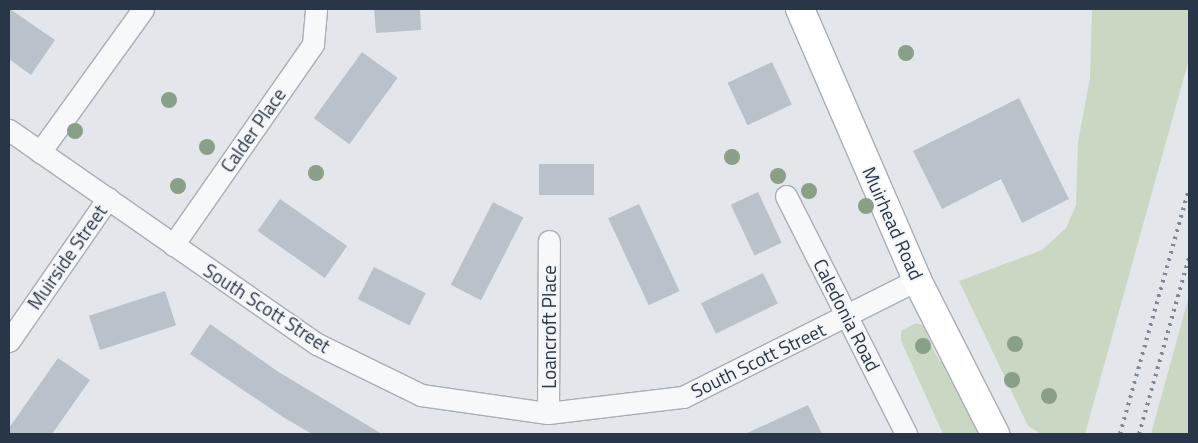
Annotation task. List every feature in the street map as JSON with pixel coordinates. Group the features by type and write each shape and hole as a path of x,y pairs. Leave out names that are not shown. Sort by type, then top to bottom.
{"street":[{"path":"40,152 143,9"},
{"name":"Calder Place","path":"173,245 313,44 316,9"},
{"name":"Muirhead Road","path":"800,9 918,280 995,434"},
{"name":"South Scott Street","path":"9,130 317,344 421,395 548,413 683,397 918,280"},
{"name":"Caledonia Road","path":"786,196 906,434"},
{"name":"Muirside Street","path":"9,341 108,198"},
{"name":"Loancroft Place","path":"548,413 549,241"}],"green space":[{"path":"1092,9 1189,9 1189,59 1085,434 1041,434 1028,426 959,281 1042,250 1066,228 1076,205 1078,142 1090,78"},
{"path":"1189,296 1189,434 1151,434"},
{"path":"916,323 930,328 927,333 932,347 940,362 947,359 980,434 943,434 901,341 901,331"}],"building":[{"path":"10,9 55,40 31,75 9,59"},
{"path":"374,9 420,9 421,30 376,33"},
{"path":"362,52 398,78 349,144 314,118"},
{"path":"772,62 792,105 747,125 728,83"},
{"path":"1019,98 1069,199 1022,223 1001,179 942,209 913,151"},
{"path":"539,164 594,164 594,195 539,195"},
{"path":"758,192 782,243 754,255 731,205"},
{"path":"280,199 347,246 325,278 258,231"},
{"path":"493,202 523,217 481,300 451,285"},
{"path":"639,204 680,291 649,305 608,218"},
{"path":"374,267 426,293 409,325 358,299"},
{"path":"763,273 778,304 716,334 701,303"},
{"path":"165,291 176,325 100,350 89,316"},
{"path":"210,324 277,371 382,434 312,434 283,417 190,354"},
{"path":"58,358 90,380 52,434 9,434 9,428"},
{"path":"808,405 822,434 745,434"}],"railway":[{"path":"1120,434 1189,188"},
{"path":"1139,434 1189,257"}]}
